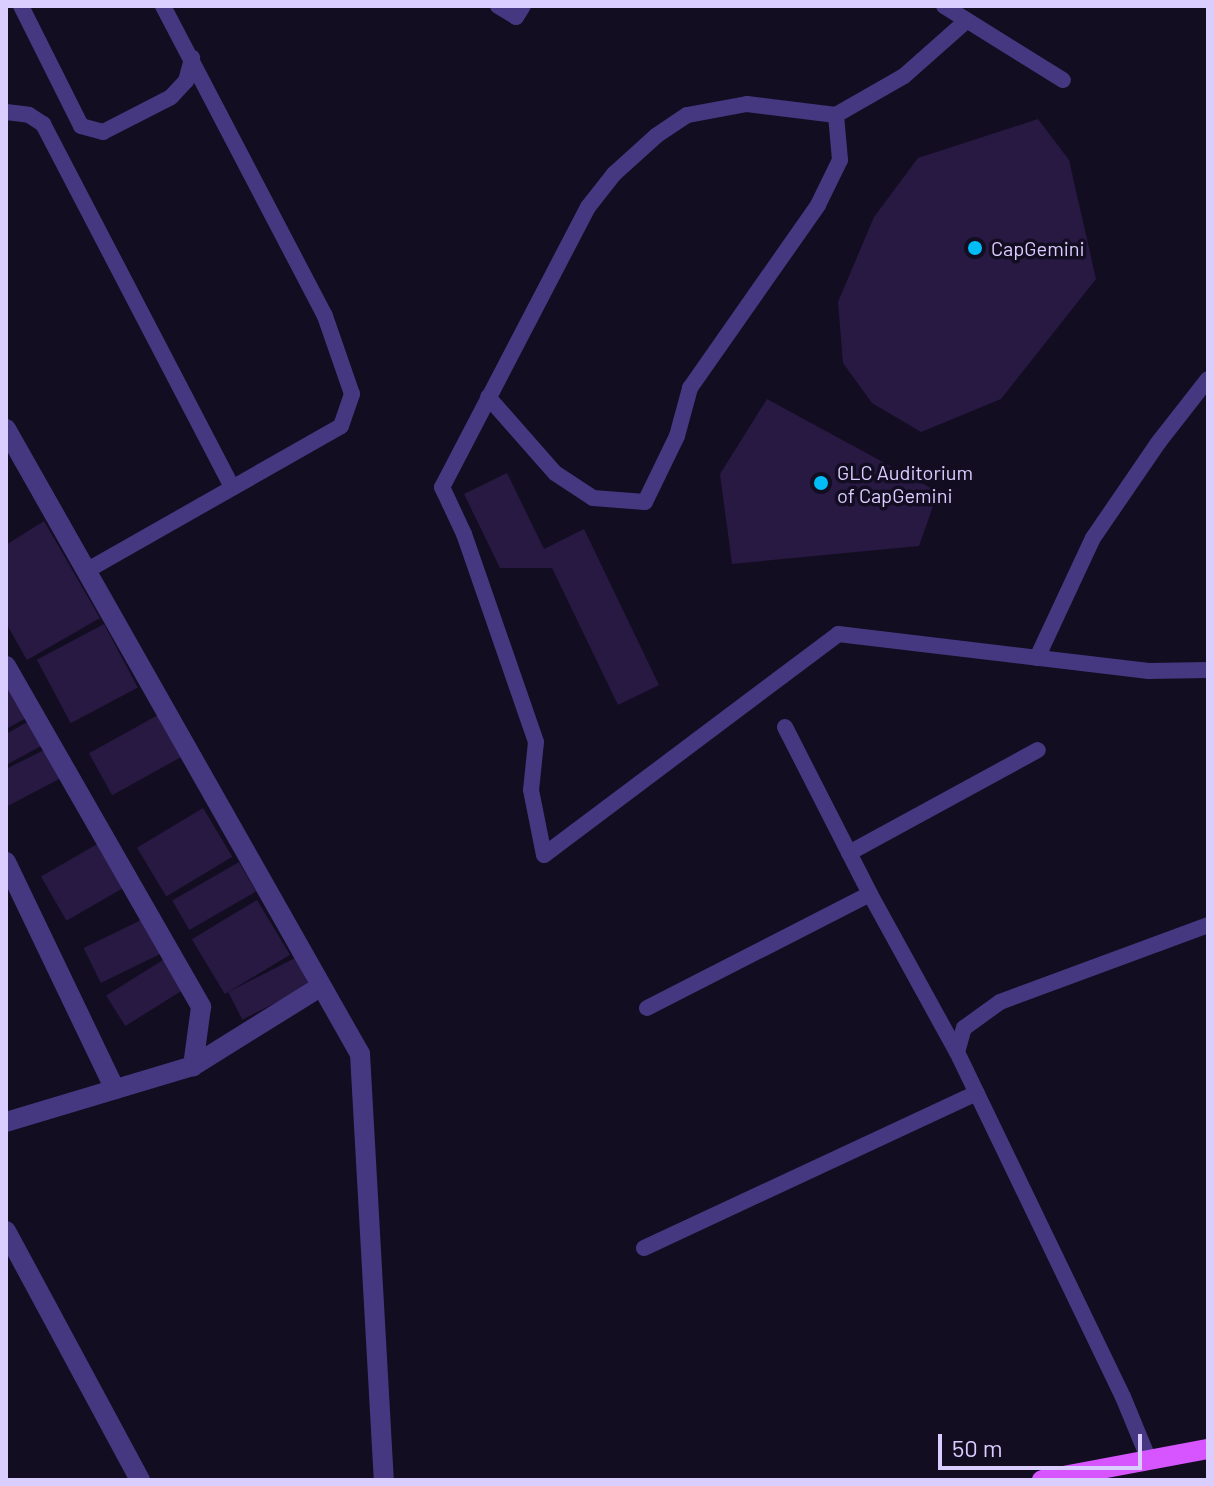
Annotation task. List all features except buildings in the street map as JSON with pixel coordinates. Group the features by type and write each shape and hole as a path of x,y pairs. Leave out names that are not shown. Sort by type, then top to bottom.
{"main road":[{"path":"1042,1480 1149,1460 1207,1456"}],"street":[{"path":"6,429 360,1054 384,1480"},
{"path":"7,671 201,1007 193,1066"},
{"path":"6,862 115,1089"},
{"path":"6,1122 193,1066 320,987"},
{"path":"6,1231 140,1480"}],"lane":[{"path":"21,6 81,126 103,132 161,103 186,81 192,58"},
{"path":"86,571 341,426 352,394 325,316 163,6"},
{"path":"498,6 516,17 523,6"},
{"path":"944,6 965,22 1063,80"},
{"path":"965,22 904,76 836,115 747,104 687,115 656,136 614,174 588,207 442,487 464,534 536,742 531,790 544,855 838,634 1149,671 1208,670"},
{"path":"6,112 29,115 43,124 232,487"},
{"path":"488,397 555,473 593,498 645,502 677,436 690,388 818,205 840,160 836,115"},
{"path":"1037,658 1093,538 1158,443 1208,379"},
{"path":"785,727 870,894 957,1052 1123,1397 1149,1460"},
{"path":"849,853 1038,750"},
{"path":"647,1008 870,894"},
{"path":"957,1052 964,1028 1000,1002 1208,925"},
{"path":"644,1248 977,1093"}],"place":[{"name":"CapGemini","path":"975,248"},
{"name":"GLC Auditorium of CapGemini","path":"821,483"}]}
